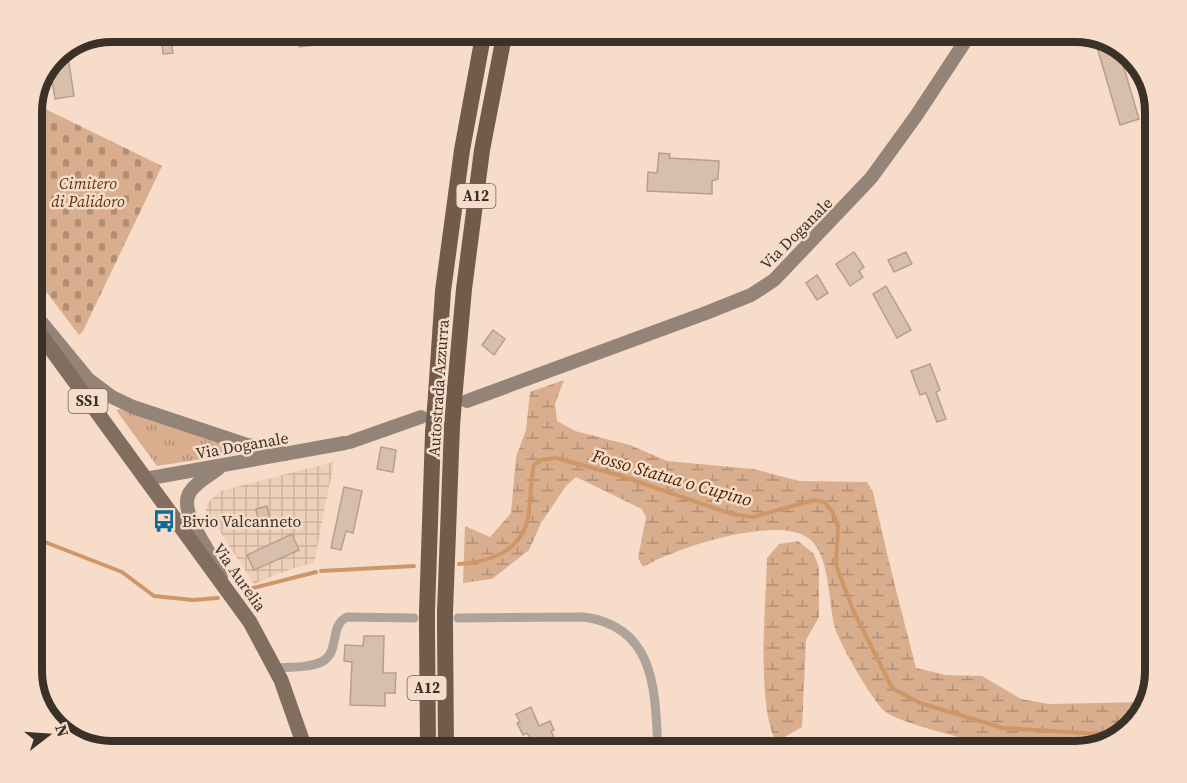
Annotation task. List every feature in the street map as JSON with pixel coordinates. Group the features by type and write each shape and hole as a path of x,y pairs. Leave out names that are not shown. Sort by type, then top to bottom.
{"highway":[{"name":"Autostrada Azzurra","path":"428,741 424,614 443,291 462,150 482,42"},
{"name":"Autostrada Azzurra","path":"446,741 447,524 455,389 464,289 482,150 503,42"}],"main road":[{"name":"Via Doganale","path":"467,401 706,313 764,287 830,223 871,178 965,42"},
{"path":"42,323 88,379 112,397 133,407 244,444 285,454"},
{"name":"Via Aurelia","path":"42,337 242,610 276,668 302,741"},
{"name":"Via Doganale","path":"145,478 347,442 421,417"},
{"path":"222,581 210,550 191,521 187,501 194,487 224,465"}],"street":[{"path":"276,668 314,664 326,659 332,648 339,622 347,617 424,614"},
{"path":"448,614 578,617 599,620 623,630 638,645 650,675 657,741"}],"shaded area":[{"path":"334,462 314,563 288,570 254,584 206,510 208,503 220,491"}],"green space":[{"name":"Cimitero di Palidoro","path":"42,107 162,166 83,331 79,335 42,286"},
{"path":"564,380 555,404 557,421 575,431 630,445 667,461 753,469 799,481 867,482 873,492 916,668 946,675 982,676 1021,699 1049,704 1138,702 1121,724 1106,734 1089,740 1075,741 969,741 895,717 887,713 875,699 858,674 844,647 835,628 827,578 820,553 805,536 790,531 747,532 677,551 643,567 638,558 646,517 642,509 576,477 566,486 541,523 529,550 492,579 463,583 465,526 490,537 511,513 516,457 526,430 530,392"},
{"path":"120,409 229,445 234,454 157,466 116,410"},
{"path":"798,541 814,554 819,568 819,617 806,640 802,727 776,741 766,703 764,626 767,558 779,544"}],"building":[{"path":"162,42 171,42 173,53 163,54"},
{"path":"298,42 333,43 299,47"},
{"path":"1096,45 1122,60 1139,119 1120,125"},
{"path":"68,57 74,96 55,99 52,77"},
{"path":"659,153 670,154 669,158 719,161 718,179 712,181 712,194 647,191 648,172 657,173"},
{"path":"854,252 864,267 859,271 863,277 850,286 836,264"},
{"path":"906,252 912,264 894,272 888,260"},
{"path":"817,275 828,293 817,300 806,283"},
{"path":"886,286 911,330 897,338 873,294"},
{"path":"493,330 505,339 494,355 482,345"},
{"path":"930,364 940,390 936,392 946,419 937,422 926,393 920,395 911,371"},
{"path":"381,447 396,450 393,472 377,469"},
{"path":"344,487 362,491 353,533 346,531 341,550 331,548"},
{"path":"267,506 271,525 260,527 256,509"},
{"path":"292,534 299,550 254,570 247,555"},
{"path":"364,636 384,636 383,673 396,673 395,693 385,693 385,706 350,705 352,662 344,661 345,645 363,646"},
{"path":"531,707 539,726 550,721 556,741 532,741 527,733 523,735 517,723 520,722 516,714"}],"waterway":[{"name":"Fosso Statua o Cupino","path":"459,564 493,557 511,547 519,539 528,518 534,465 541,460 556,458 618,475 732,514 753,517 814,500 824,502 832,511 838,526 836,565 853,610 892,688 920,703 1003,728 1098,734 1108,733"},
{"name":"Fosso Statua o Cupino","path":"42,541 122,572 154,596 193,600 218,598"},
{"name":"Fosso Statua o Cupino","path":"321,571 414,566"},
{"name":"Fosso Statua o Cupino","path":"245,590 316,572"}],"place":[{"name":"Bivio Valcanneto","path":"164,521"}]}
